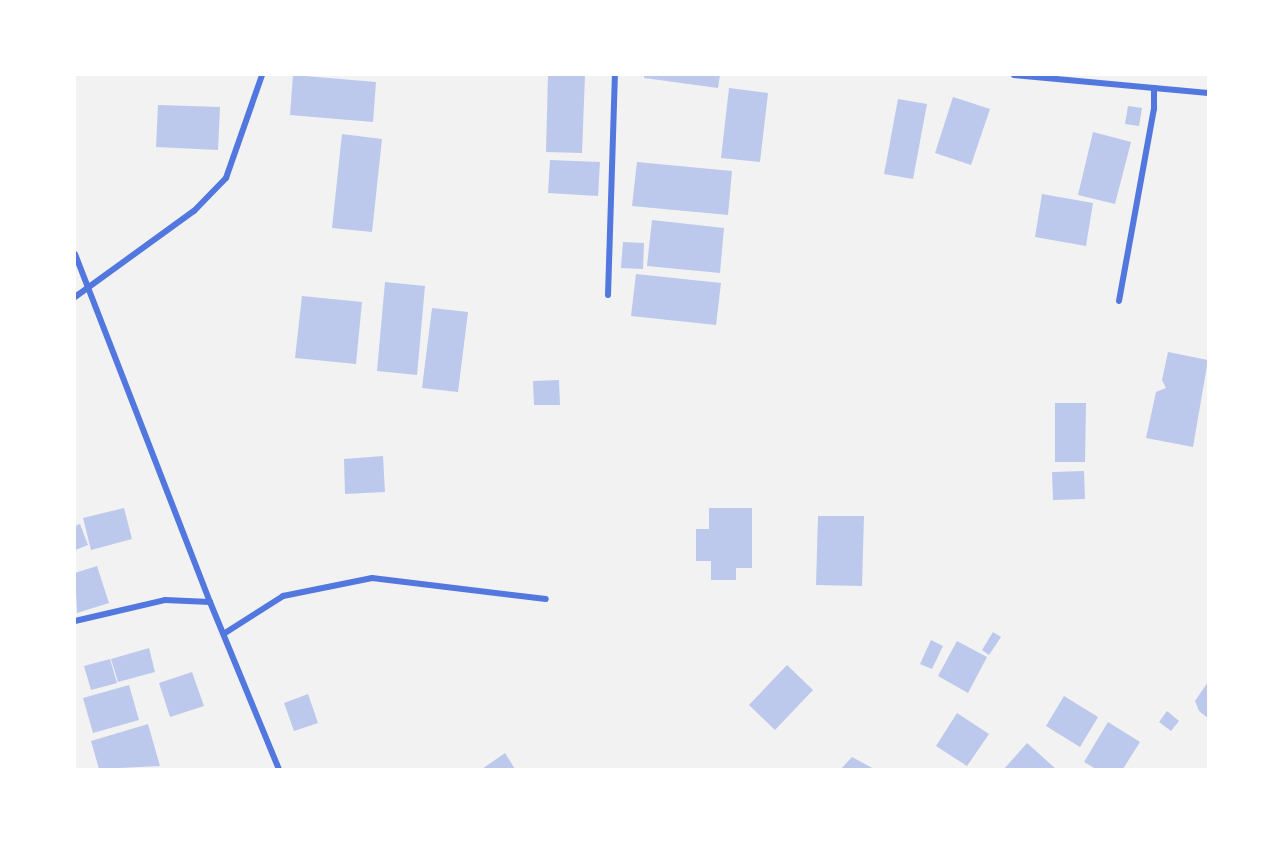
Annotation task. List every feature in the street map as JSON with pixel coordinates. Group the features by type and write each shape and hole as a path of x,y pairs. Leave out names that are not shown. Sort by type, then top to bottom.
{"street":[{"path":"75,297 87,284 194,211 226,178 262,75"},
{"path":"608,295 615,75"},
{"path":"1014,75 1208,93"},
{"path":"1119,302 1154,110 1154,88"},
{"path":"75,254 210,602 225,633 279,769"},
{"path":"225,633 283,596 372,578 546,599"},
{"path":"75,621 165,600 210,602"}],"building":[{"path":"293,75 376,82 373,122 290,115"},
{"path":"548,75 585,75 582,153 546,152"},
{"path":"644,75 720,75 718,88 644,78"},
{"path":"729,88 768,93 760,162 721,158"},
{"path":"953,97 990,109 971,165 935,153"},
{"path":"898,99 927,104 913,179 884,174"},
{"path":"158,105 220,107 218,150 156,147"},
{"path":"1128,106 1142,108 1139,126 1125,124"},
{"path":"1093,132 1131,142 1115,204 1078,195"},
{"path":"342,134 382,139 372,232 332,228"},
{"path":"550,160 600,162 598,196 548,193"},
{"path":"637,162 732,171 728,215 632,206"},
{"path":"1042,194 1093,203 1086,246 1035,237"},
{"path":"652,220 724,228 720,273 647,266"},
{"path":"623,242 644,243 643,269 621,268"},
{"path":"636,274 721,283 716,325 631,316"},
{"path":"385,282 425,286 417,375 377,371"},
{"path":"302,296 362,302 356,364 295,358"},
{"path":"432,308 468,312 458,392 422,388"},
{"path":"1168,352 1208,360 1193,447 1146,438 1156,392 1166,388 1162,380"},
{"path":"559,380 560,405 534,405 533,381"},
{"path":"1055,403 1086,403 1085,462 1055,462"},
{"path":"383,456 385,492 345,494 344,459"},
{"path":"1084,471 1085,499 1053,500 1052,472"},
{"path":"124,508 132,539 91,550 83,518"},
{"path":"709,508 752,508 752,568 736,568 736,580 711,580 711,561 696,561 696,529 709,529"},
{"path":"818,516 864,516 862,586 816,585"},
{"path":"80,524 88,545 75,550 75,526"},
{"path":"97,566 109,603 77,613 75,573"},
{"path":"993,632 1001,637 989,655 982,650"},
{"path":"931,640 943,646 932,669 920,664"},
{"path":"957,641 987,657 968,693 938,676"},
{"path":"149,648 155,672 118,682 111,659"},
{"path":"110,659 117,683 91,690 84,666"},
{"path":"787,665 813,690 775,730 749,705"},
{"path":"192,672 204,706 170,717 159,683"},
{"path":"1208,682 1208,718 1199,711 1195,701"},
{"path":"129,685 139,720 93,733 83,698"},
{"path":"308,694 318,723 294,731 284,703"},
{"path":"1064,696 1098,717 1080,747 1046,726"},
{"path":"1167,711 1179,721 1171,731 1159,722"},
{"path":"957,713 989,734 967,766 936,746"},
{"path":"1108,722 1140,742 1123,769 1096,769 1084,762"},
{"path":"148,724 160,766 99,769 91,741"},
{"path":"1027,743 1056,769 1004,769"},
{"path":"505,753 515,769 482,769"},
{"path":"852,757 874,769 841,769"}]}
